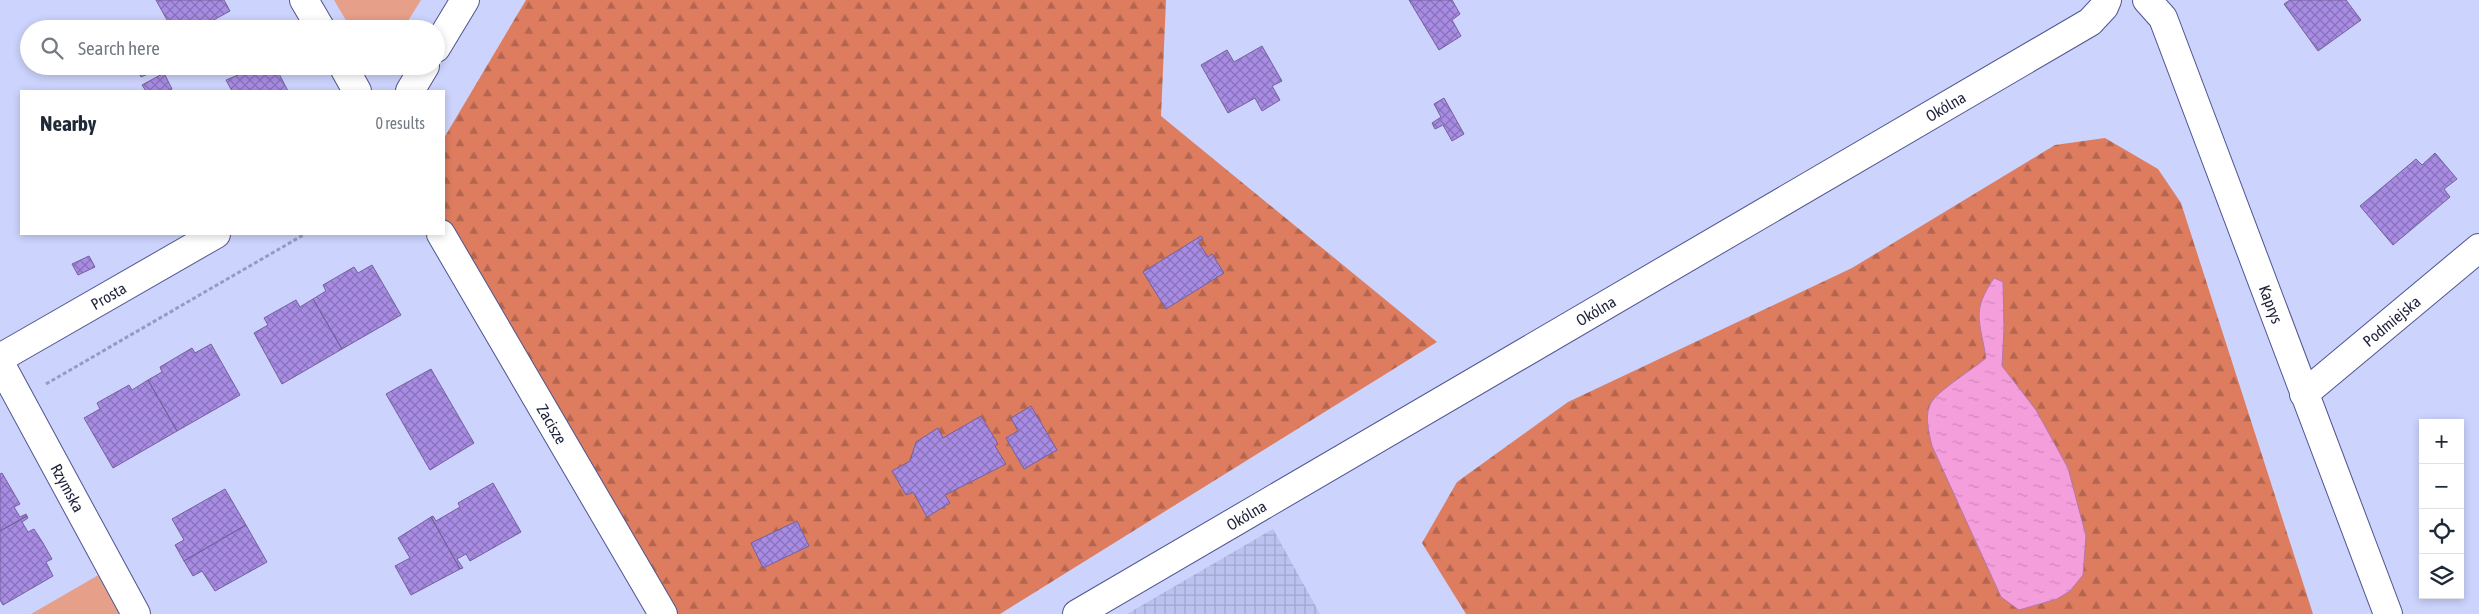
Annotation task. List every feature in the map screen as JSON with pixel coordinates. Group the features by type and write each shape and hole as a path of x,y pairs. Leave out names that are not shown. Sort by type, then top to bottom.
{"street":[{"path":"304,0 315,20"},
{"path":"445,33 465,0"},
{"name":"Okólna","path":"1077,614 2090,22 2104,7 2107,0"},
{"name":"Kaprys","path":"2147,0 2163,18 2388,614"},
{"path":"348,75 356,90"},
{"path":"411,90 420,75"},
{"name":"Prosta","path":"0,358 214,235"},
{"name":"Zacisze","path":"442,235 663,614"},
{"name":"Podmiejska","path":"2304,394 2479,248"},
{"name":"Rzymska","path":"0,363 136,614"}],"path":[{"path":"20,399 303,235"}],"shaded area":[{"path":"334,0 421,0 409,20 346,20"},
{"path":"1273,529 1320,614 1127,614"},
{"path":"102,573 124,614 31,614"}],"green space":[{"path":"526,0 1166,0 1161,116 1437,342 1000,614 676,614 445,224 445,136"},
{"path":"2105,138 2158,169 2181,203 2313,614 1466,614 1422,543 1457,482 1568,402 1852,268 2055,145"}],"water":[{"path":"1994,278 2003,282 2004,328 2002,366 2036,410 2068,468 2086,536 2083,575 2070,591 2057,599 2019,610 2001,597 1932,446 1927,416 1930,405 1937,396 1986,358 1979,316 1982,300"}],"building":[{"path":"156,0 224,0 230,11 214,20 167,20"},
{"path":"1409,0 1452,0 1460,14 1452,20 1461,36 1439,50"},
{"path":"2290,0 2346,0 2361,20 2318,51 2284,4"},
{"path":"1262,46 1282,81 1272,86 1280,100 1262,111 1255,98 1228,113 1201,65 1227,50 1234,62"},
{"path":"160,75 165,75 172,89 145,90 142,85"},
{"path":"238,75 280,75 287,90 231,90 226,80"},
{"path":"1444,98 1464,134 1452,141 1443,125 1435,129 1432,123 1441,117 1434,104"},
{"path":"2435,153 2457,179 2444,189 2450,197 2393,245 2360,206 2416,159 2422,165"},
{"path":"1201,236 1203,239 1198,242 1208,257 1212,254 1224,273 1166,309 1143,272"},
{"path":"89,256 95,267 78,275 72,264"},
{"path":"372,265 401,315 342,349 313,299 326,291 323,285 354,267 358,273"},
{"path":"313,299 342,349 282,384 254,333 268,325 264,318 296,300 300,307"},
{"path":"211,344 240,395 177,431 148,380 162,372 160,367 192,348 195,353"},
{"path":"431,369 474,443 430,470 386,394"},
{"path":"148,380 177,431 113,468 84,418 100,409 97,403 129,385 132,390"},
{"path":"1031,406 1057,450 1024,469 1006,438 1018,431 1011,418"},
{"path":"981,416 998,444 995,446 1006,464 945,495 950,503 927,517 913,492 906,495 892,471 910,461 916,442 938,428 943,438"},
{"path":"2,473 20,504 14,507 20,517 26,514 27,516 0,531 0,474"},
{"path":"493,483 521,532 470,561 466,554 457,559 463,568 460,569 431,517 433,516 436,521 460,507 458,503"},
{"path":"225,489 246,525 184,561 175,545 184,540 172,519"},
{"path":"27,516 28,518 22,522 28,532 34,529 43,543 52,559 46,562 53,576 3,605 0,600 0,531"},
{"path":"431,517 460,569 411,595 395,566 410,558 398,538"},
{"path":"797,521 809,546 763,568 751,543"},
{"path":"246,525 267,562 215,591 202,571 193,576 184,561"}]}
